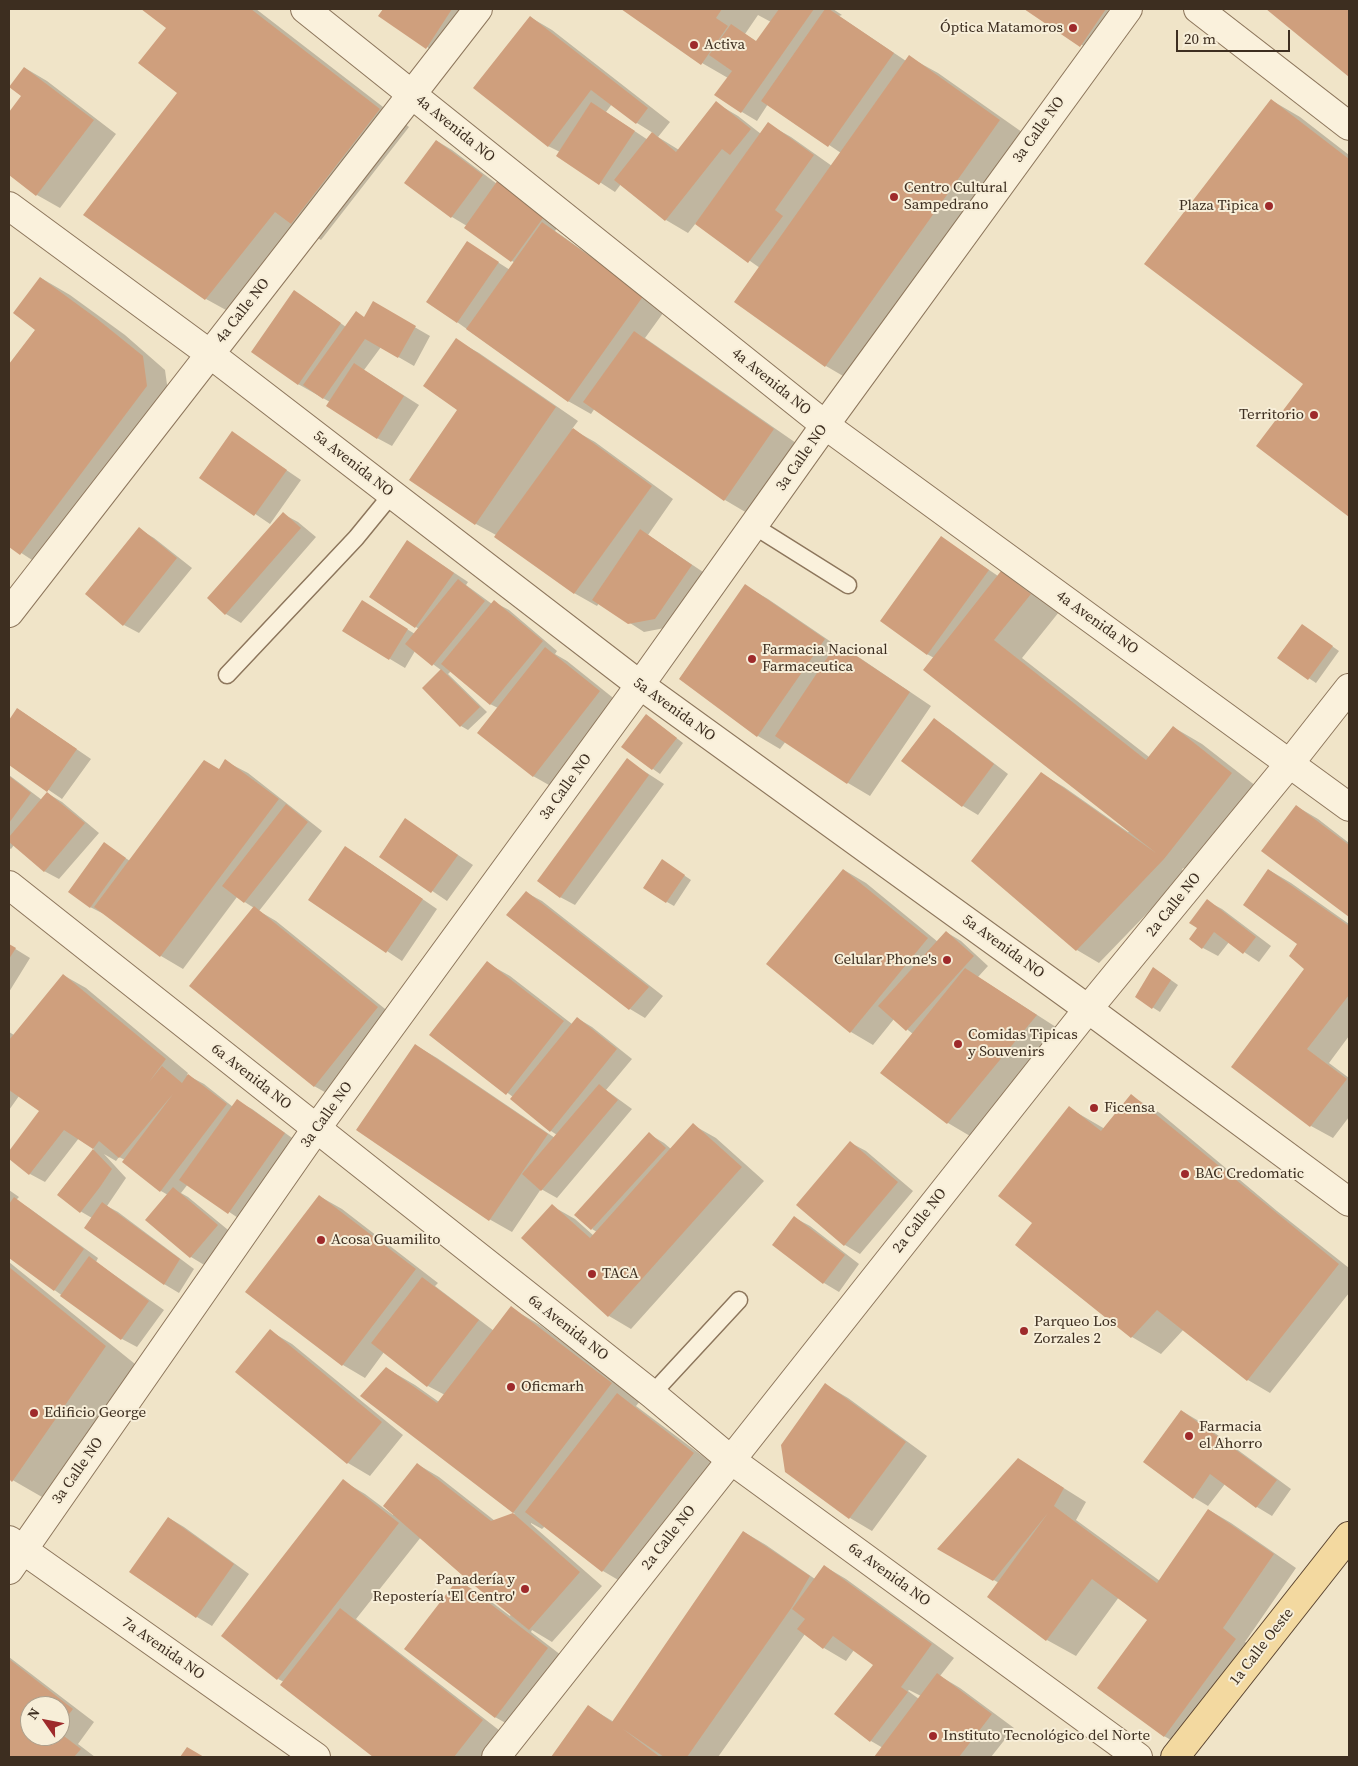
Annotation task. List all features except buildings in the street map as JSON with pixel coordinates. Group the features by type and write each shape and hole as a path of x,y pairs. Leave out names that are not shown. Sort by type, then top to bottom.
{"main road":[{"name":"1a Calle Oeste","path":"1175,1757 1349,1536"}],"street":[{"name":"4a Avenida NO","path":"305,9 825,425 1349,806"},
{"name":"4a Calle NO","path":"9,612 478,9"},
{"name":"3a Calle NO","path":"13,1554 316,1129 640,685 825,425 1128,9"},
{"path":"1198,9 1349,126"},
{"name":"5a Avenida NO","path":"9,206 210,354 640,685 1088,1009 1349,1202"},
{"name":"2a Calle NO","path":"496,1757 1088,1009 1290,763 1349,688"},
{"name":"6a Avenida NO","path":"9,885 652,1394 731,1460 1138,1757"},
{"name":"7a Avenida NO","path":"13,1554 316,1757"}],"lane":[{"path":"227,675 356,538 392,494"},
{"path":"754,526 848,585"},
{"path":"652,1394 739,1300"}],"place":[{"name":"Óptica Matamoros","path":"1073,28"},
{"name":"Activa","path":"694,45"},
{"name":"Centro Cultural Sampedrano","path":"894,197"},
{"name":"Plaza Tipica","path":"1269,206"},
{"name":"Territorio","path":"1314,415"},
{"name":"Farmacia Nacional Farmaceutica","path":"752,659"},
{"name":"Celular Phone's","path":"947,960"},
{"name":"Comidas Tipicas y Souvenirs","path":"958,1044"},
{"name":"Ficensa","path":"1094,1108"},
{"name":"BAC Credomatic","path":"1185,1174"},
{"name":"Acosa Guamilito","path":"321,1240"},
{"name":"TACA","path":"592,1274"},
{"name":"Parqueo Los Zorzales 2","path":"1024,1331"},
{"name":"Oficmarh","path":"511,1387"},
{"name":"Edificio George","path":"34,1413"},
{"name":"Farmacia el Ahorro","path":"1189,1436"},
{"name":"Panadería y Repostería 'El Centro'","path":"525,1589"},
{"name":"Instituto Tecnológico del Norte","path":"933,1736"}]}
